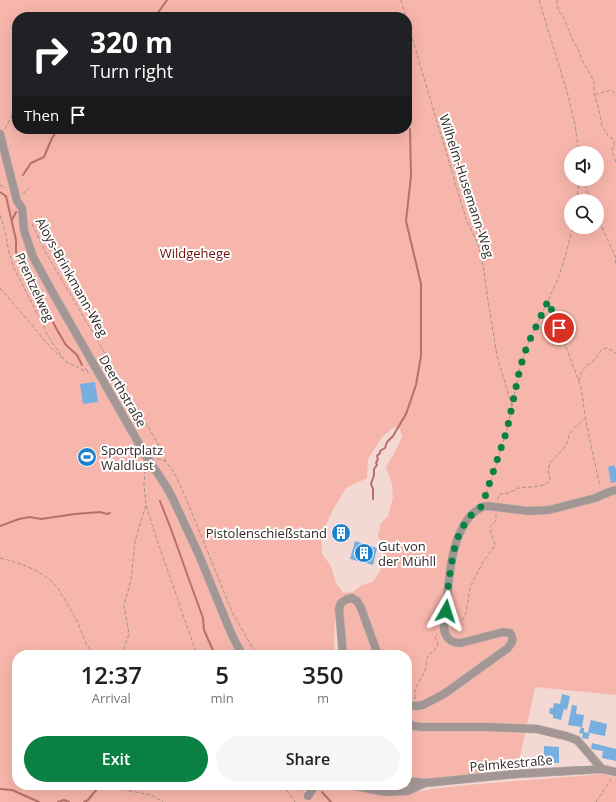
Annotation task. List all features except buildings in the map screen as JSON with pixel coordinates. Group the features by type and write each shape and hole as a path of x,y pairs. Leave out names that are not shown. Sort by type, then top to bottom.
{"street":[{"name":"Deerthstraße","path":"0,135 18,201 22,208 24,230 34,257 148,460 173,499 199,555 240,650"},
{"path":"412,706 423,705 444,694 508,648 513,642 513,637 510,633 503,632 462,643 456,643 446,637 445,628 448,584 457,538 462,527 470,517 482,506 528,511 549,510 595,498 616,490"},
{"path":"343,650 339,609 341,602 352,598 357,601 361,608 376,650"},
{"path":"412,725 422,727 537,729 577,740 602,769"},
{"name":"Pelmkestraße","path":"412,782 425,783 516,774 602,769 616,772"},
{"path":"412,789 425,783"},
{"path":"308,796 312,790"},
{"path":"375,790 385,792 410,790"}],"path":[{"path":"401,0 405,12"},
{"path":"539,0 568,95 578,146"},
{"path":"557,0 559,12 563,16 582,60 594,81 594,94 602,126 609,137 614,140 612,151 616,163"},
{"name":"Wilhelm-Husemann-Weg","path":"412,38 466,219 478,244 484,270 486,294 497,356 512,406"},
{"path":"594,94 600,94 612,90 616,96"},
{"path":"0,135 12,115"},
{"name":"Prentzelweg","path":"0,215 14,268 51,341 65,361"},
{"name":"Aloys-Brinkmann-Weg","path":"30,221 46,253 157,442 166,462 175,474 233,614 254,650"},
{"path":"604,232 615,256 616,265"},
{"path":"482,506 507,430 520,368 527,346 557,281 564,262 571,234"},
{"path":"0,288 50,347 65,361 91,374 85,368"},
{"path":"548,301 581,387 585,419 601,496"},
{"path":"579,382 581,374 586,366 596,359 600,350 607,348 616,353"},
{"path":"417,706 415,700 415,690 426,668 429,654 437,647 438,642 435,638 436,634 438,631 462,619 466,613 470,587 483,562 494,546 495,543 490,532 490,527 496,520 498,507 496,503 497,498 500,494 512,492 517,488 540,486 548,483 550,480 548,470 550,463 563,449 574,428 585,419"},
{"path":"148,460 144,485 146,505 195,650"},
{"path":"123,650 129,634 124,605 131,580 135,542 146,505"},
{"path":"0,558 20,563 39,572 54,583 73,612 80,627 84,641 91,650"},
{"path":"596,802 616,772"},
{"path":"125,790 151,795 163,802"},
{"path":"287,790 295,802"},
{"path":"301,790 308,796"}],"green space":[{"name":"Wildgehege","path":"0,0 616,0 616,695 535,687 517,771 424,779 412,793 431,789 478,784 604,774 616,777 616,802 0,802","holes":["393,428 400,429 402,436 386,467 392,484 393,497 388,516 381,523 378,536 384,546 383,566 373,582 362,585 353,592 343,593 336,583 331,566 322,554 321,537 332,511 346,488 367,478 368,459 382,437"]}],"waterway":[{"path":"159,12 167,0"},
{"path":"23,175 31,163 44,157 55,134"},
{"path":"373,499 373,489 371,484 374,469 377,465 377,456 380,451 385,448 387,442 393,436 406,414 416,385 421,356 421,284 406,221 411,176 410,134"},
{"path":"0,192 6,196 16,240 16,252 21,264 33,276 37,284 36,289 45,313 51,318 66,345 77,355 82,365"},
{"path":"12,220 16,212"},
{"path":"160,501 203,618 204,630 213,650"},
{"path":"0,526 19,519 30,517 41,519 75,514 100,512 107,514 110,513"},
{"path":"0,789 12,790 39,802"},
{"path":"84,802 88,800 96,790"},
{"path":"322,792 331,802"},
{"path":"58,802 64,800 69,802"}],"place":[{"name":"Sportplatz Waldlust","path":"87,457"},
{"name":"Pistolenschießstand","path":"341,533"},
{"name":"Gut von der Mühll","path":"364,553"}],"route":[{"path":"446,611 448,584 457,538 462,527 482,506 507,430 520,368 527,346 548,301 559,328"}]}
